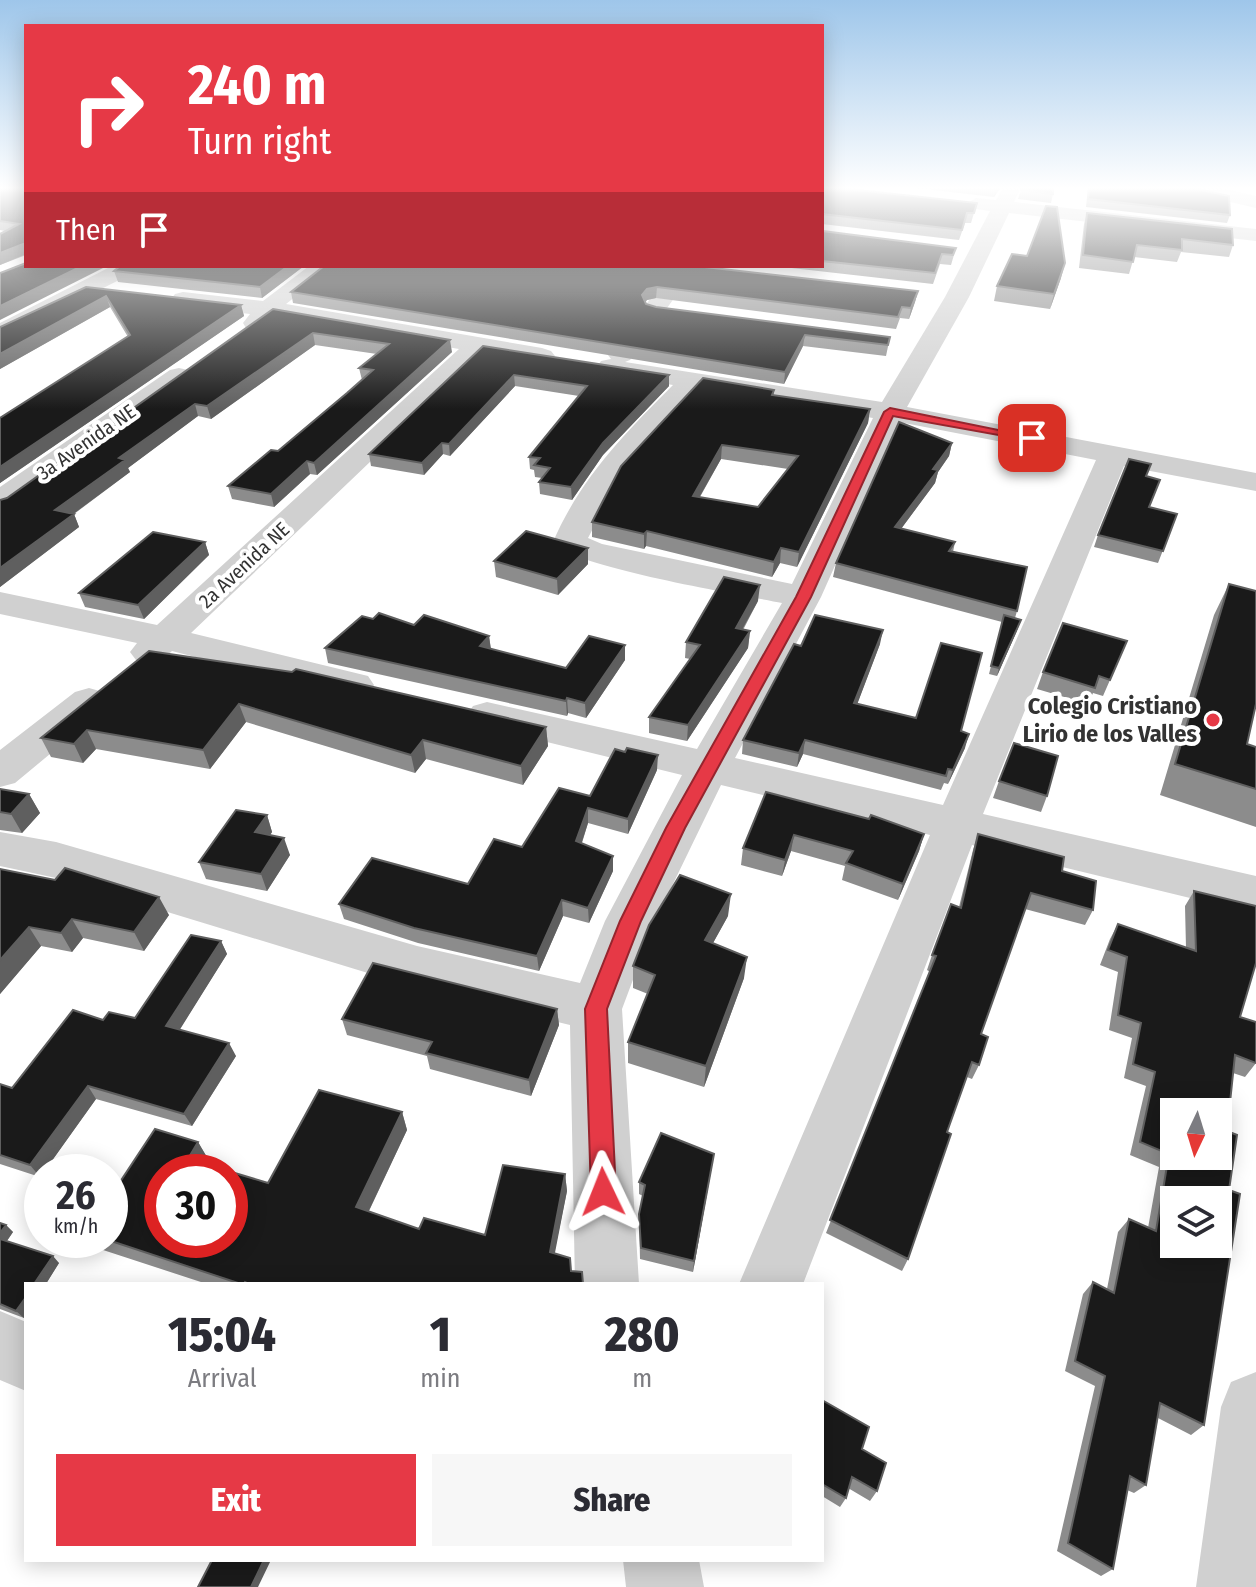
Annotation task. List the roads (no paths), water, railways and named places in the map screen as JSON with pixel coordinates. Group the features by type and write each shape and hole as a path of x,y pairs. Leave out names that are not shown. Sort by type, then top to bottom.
{"street":[{"path":"607,1282 596,1009 630,921 675,828 803,597 890,412 916,342 965,261"},
{"path":"0,333 125,268"},
{"path":"237,336 271,309 276,301 320,268"},
{"path":"613,367 656,308 693,268"},
{"path":"85,288 132,293"},
{"path":"163,297 271,309 477,346 890,412 1256,482"},
{"path":"656,308 686,312"},
{"name":"2a Avenida NE","path":"0,772 167,638 477,346"},
{"name":"3a Avenida NE","path":"0,502 200,362"},
{"path":"695,379 607,470 576,523 570,542 592,552 803,597"},
{"path":"772,1282 957,824 1114,453"},
{"path":"0,603 167,638 390,694"},
{"path":"451,707 712,765 1256,895"},
{"path":"0,849 71,864 417,967 596,1009"},
{"path":"0,1345 24,1356"},
{"path":"1235,1587 1256,1407"},
{"path":"661,1562 665,1587"}],"place":[{"name":"Colegio Cristiano Lirio de los Valles","path":"1213,720"}]}
